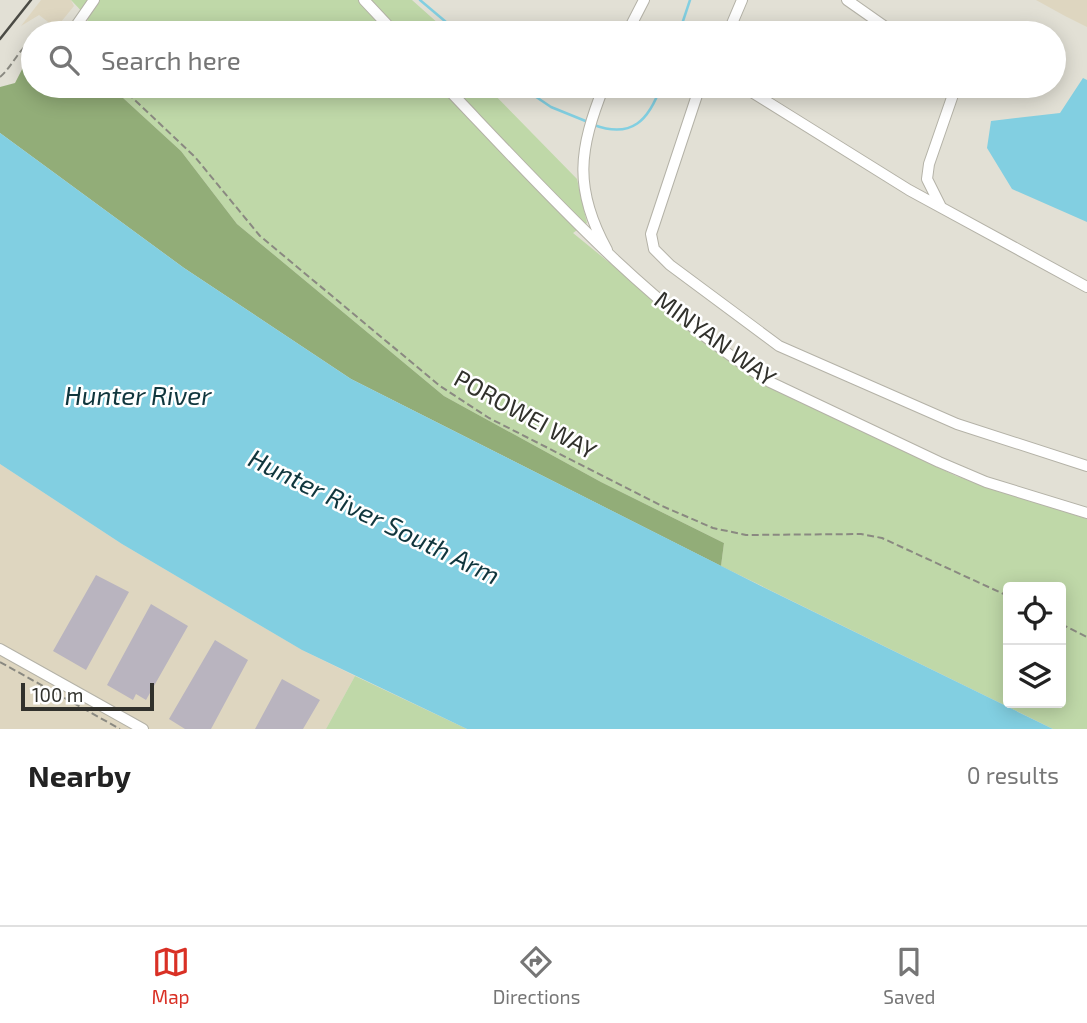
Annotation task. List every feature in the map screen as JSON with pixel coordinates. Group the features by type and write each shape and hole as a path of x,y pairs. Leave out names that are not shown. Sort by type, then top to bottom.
{"street":[{"path":"79,21 94,0"},
{"path":"364,0 384,21"},
{"path":"633,21 644,0"},
{"path":"733,21 742,0"},
{"path":"847,0 877,21"},
{"name":"MINYAN WAY","path":"457,98 613,259 664,303 770,382 986,482 1087,513"},
{"path":"599,98 589,123 583,153 584,184 598,232 613,259"},
{"path":"696,98 651,234 654,249 670,265 779,346 957,424 1087,466"},
{"path":"761,98 898,183 1087,287"},
{"path":"941,207 927,178 929,164 952,98"},
{"path":"0,649 143,729"}],"path":[{"path":"0,77 11,68 21,53"},
{"name":"POROWEI WAY","path":"133,98 195,157 260,236 440,386 489,418 662,506 712,528 746,535 861,534 882,538 1003,594"},
{"path":"1066,626 1087,637"},
{"path":"0,662 120,729"}],"shaded area":[{"path":"41,0 71,0 74,6 62,21 47,21 39,15 25,21"},
{"path":"1036,0 1087,0 1087,27 1065,16"},
{"path":"0,464 122,544 302,650 355,676 326,729 0,729"}],"green space":[{"path":"71,0 412,0 436,21 87,21 88,18"},
{"path":"21,71 21,98 123,98 181,151 237,224 444,396 601,482 724,543 721,566 351,379 184,268 0,133 0,87 15,83"},
{"path":"123,98 498,98 577,179 587,223 573,233 746,374 956,476 1087,519 1087,729 1053,729 1010,708 1066,708 1066,582 1003,582 1003,704 721,566 724,543 601,482 444,396 237,224 181,151"},
{"path":"355,676 467,729 326,729"}],"water":[{"path":"1083,78 1087,80 1087,222 1012,189 987,148 991,121 1060,113"},
{"name":"Hunter River","path":"0,133 184,268 351,379 1003,705 1003,708 1010,708 1053,729 467,729 302,650 122,544 0,464"}],"building":[{"path":"96,575 129,592 86,670 53,651"},
{"path":"151,604 188,626 146,700 136,694 133,700 107,685"},
{"path":"215,640 248,660 211,729 185,729 169,719"},
{"path":"282,679 320,700 303,729 255,729"}],"waterway":[{"path":"420,0 445,21"},
{"path":"683,21 690,0"},
{"path":"538,98 551,107 588,122"},
{"path":"594,125 607,129 629,128 645,117 656,98"}],"railway":[{"path":"0,39 31,0"}],"water label":[{"name":"Hunter River South Arm","path":"374,517"}]}
